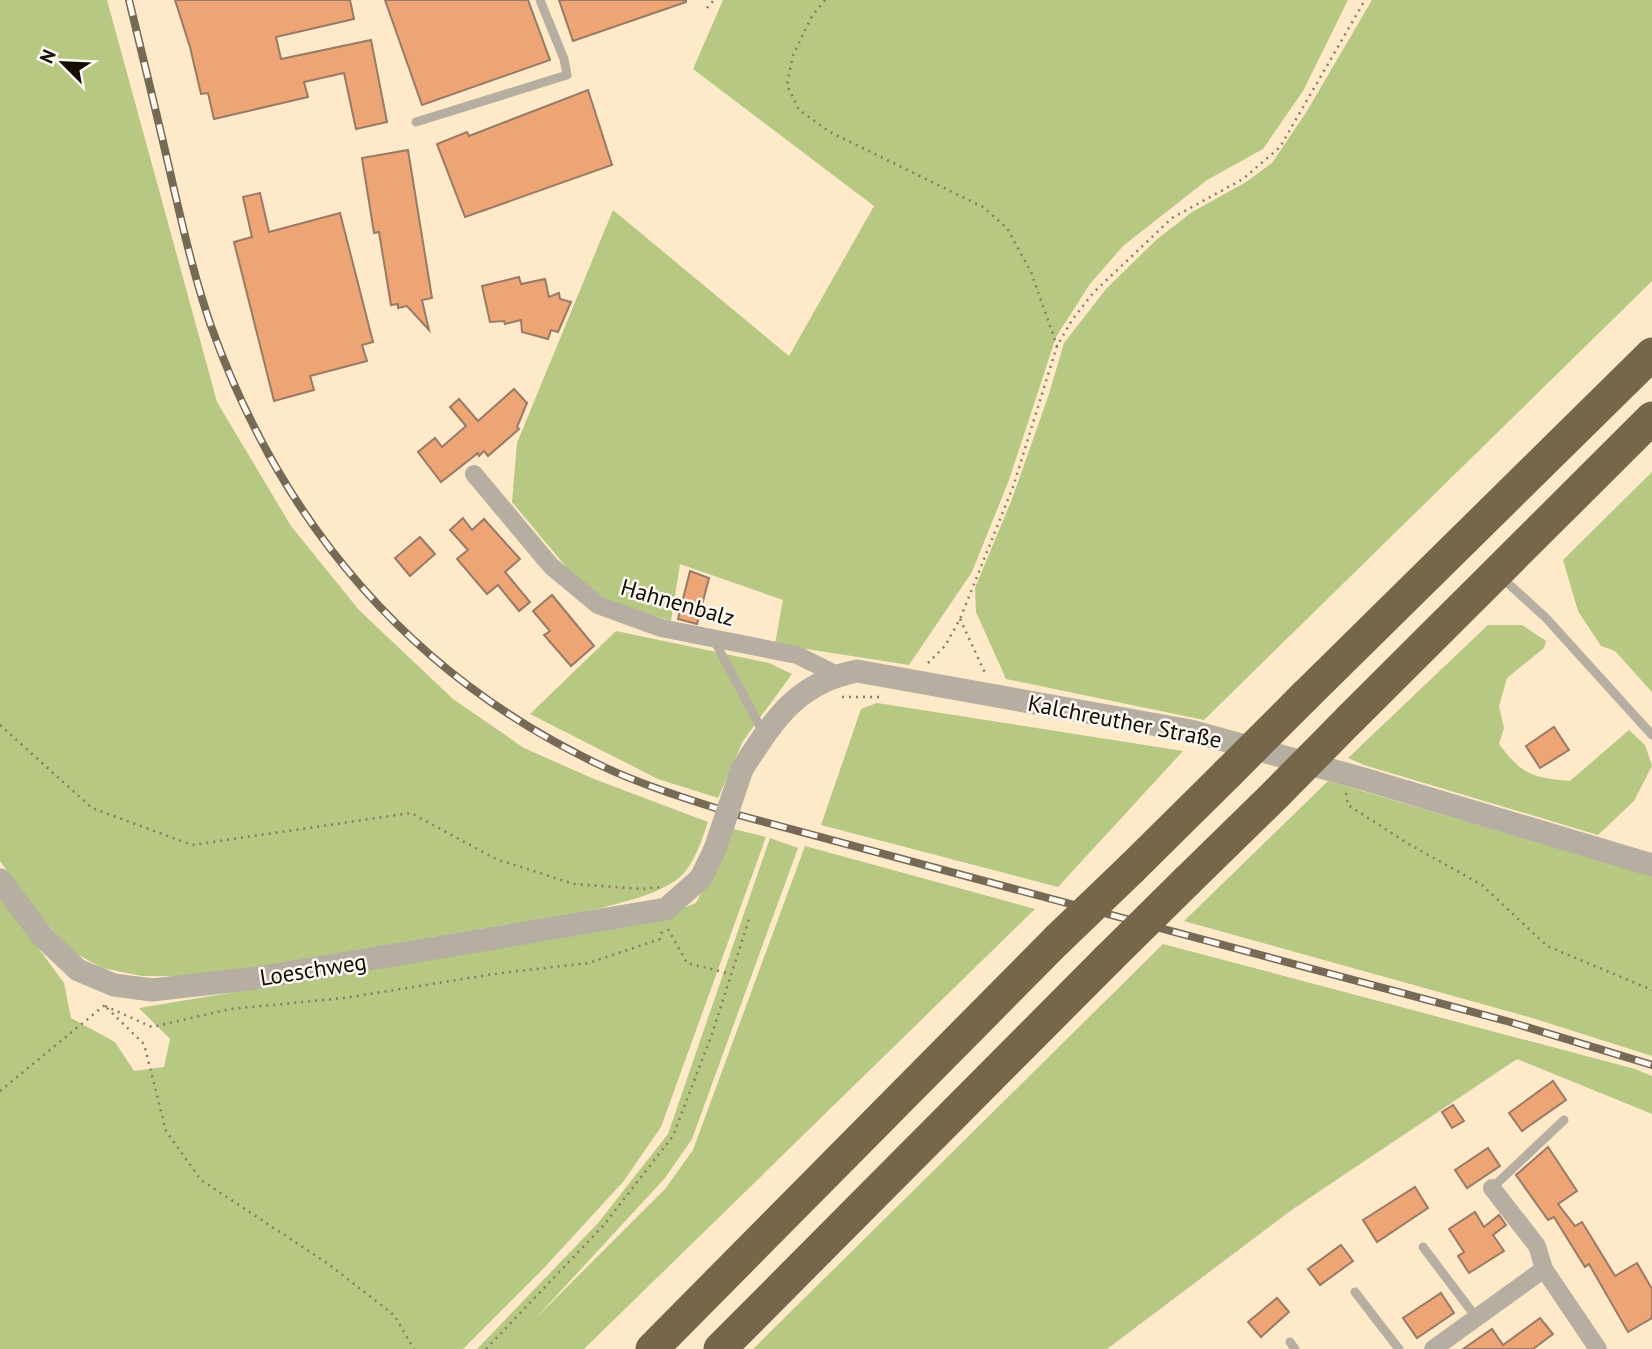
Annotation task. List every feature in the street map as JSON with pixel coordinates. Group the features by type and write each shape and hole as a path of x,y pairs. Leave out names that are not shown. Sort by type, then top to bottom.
{"highway":[{"path":"652,1349 1057,940 1652,354"},
{"path":"720,1349 1652,418"}],"street":[{"name":"Hahnenbalz","path":"474,474 551,566 598,605 661,628 797,655 836,675"},
{"name":"Kalchreuther Straße","path":"701,878 715,849 742,769 780,712 805,691 836,675 858,671 1191,731 1367,779 1652,865"},
{"path":"666,909 701,878"},
{"name":"Loeschweg","path":"0,880 43,937 78,970 114,985 152,990 270,976 666,909"},
{"path":"1492,1188 1536,1246 1544,1269 1598,1349"},
{"path":"1433,1349 1544,1269"}],"lane":[{"path":"416,122 567,75 564,59 540,0"},
{"path":"1497,573 1546,618 1652,735"},
{"path":"714,640 764,734"},
{"path":"1492,1188 1564,1120"},
{"path":"1423,1247 1476,1317"},
{"path":"1355,1292 1399,1349"}],"path":[{"path":"707,8 714,0"},
{"path":"825,0 812,16 793,55 787,85 799,110 831,132 983,207 1007,228 1031,272 1057,346"},
{"path":"910,680 945,646 960,619 1013,487 1057,346 1072,320 1094,292 1171,218 1242,179 1280,147 1365,0"},
{"path":"960,619 995,695"},
{"path":"834,699 844,696 892,698"},
{"path":"0,725 92,808 192,845 411,813 496,859 574,884 642,889 668,887 701,878"},
{"path":"1348,805 1406,843 1482,885 1547,946 1652,990"},
{"path":"666,909 668,930 687,963 731,974"},
{"path":"105,1006 152,1027 230,1009 344,998 501,973 589,963 660,939 666,909"},
{"path":"486,1349 603,1226 673,1136 750,916"},
{"path":"0,1091 105,1006"},
{"path":"105,1006 144,1044 166,1131 201,1180 327,1263 394,1315 414,1349"}],"green space":[{"path":"0,0 107,0 217,402 291,526 359,610 453,699 524,748 594,779 708,822 692,862 676,880 644,896 597,909 203,976 142,976 102,968 70,950 36,911 0,861"},
{"path":"723,0 1348,0 1303,91 1263,149 1207,180 1123,246 1090,284 1056,337 1009,480 972,572 909,665 775,644 783,600 680,564 671,621 611,603 577,580 512,502 517,443 613,210 789,356 874,206 693,69"},
{"path":"1372,0 1652,0 1652,281 1204,720 1006,679 976,612 975,588 1012,499 1064,343 1106,289 1156,240 1192,212 1246,182 1272,163 1307,111"},
{"path":"1652,472 1652,692 1615,651 1601,646 1578,611 1563,560"},
{"path":"1488,625 1522,625 1546,641 1544,648 1507,678 1499,706 1504,728 1499,744 1522,769 1537,776 1570,781 1629,730 1645,745 1652,766 1634,801 1598,835 1348,758"},
{"path":"616,631 769,663 792,674 743,741 718,798 658,779 530,714"},
{"path":"877,703 1183,751 1058,887 821,825 861,709"},
{"path":"1328,781 1652,876 1652,1056 1529,1017 1184,921"},
{"path":"734,829 766,837 661,1127 623,1182 543,1269 463,1349 0,1349 0,896 64,983 71,1018 115,1042 134,1071 164,1067 170,1039 139,1008 643,924 696,903"},
{"path":"770,838 798,848 692,1139 665,1178 533,1321 665,1189 693,1150 805,846 1035,909 584,1349 477,1349 598,1223 668,1134"},
{"path":"1163,944 1635,1069 1652,1076 1652,1114 1517,1059 1293,1209 1107,1349 753,1349"}],"building":[{"path":"175,0 350,0 354,19 276,37 281,59 371,40 387,122 356,129 344,73 304,82 308,97 214,119 208,93 201,94"},
{"path":"385,0 528,0 550,60 422,105"},
{"path":"559,0 686,0 686,2 573,41"},
{"path":"588,90 612,165 465,217 437,144 467,132 469,136"},
{"path":"408,150 432,298 422,300 429,330 407,306 398,308 398,304 391,305 379,232 374,233 362,158"},
{"path":"260,193 269,232 340,213 373,342 362,345 367,361 310,376 314,390 274,401 234,242 252,237 243,197"},
{"path":"519,277 521,284 545,279 549,297 559,293 560,299 571,302 558,332 551,330 548,339 522,332 521,320 505,324 504,321 490,322 482,286"},
{"path":"514,389 527,403 517,427 519,429 488,456 484,451 479,456 478,453 441,482 418,452 435,438 442,447 466,426 450,407 459,399 478,421"},
{"path":"463,518 472,530 484,519 520,559 505,572 530,602 519,611 498,585 487,594 457,559 468,550 450,530"},
{"path":"420,537 435,554 410,576 395,558"},
{"path":"690,571 709,578 697,624 678,619"},
{"path":"552,595 594,646 571,666 544,635 550,631 533,611"},
{"path":"1554,727 1569,750 1540,768 1526,746"},
{"path":"1553,1081 1566,1100 1522,1131 1509,1113"},
{"path":"1453,1105 1464,1121 1452,1128 1442,1112"},
{"path":"1548,1147 1577,1191 1558,1204 1575,1226 1582,1222 1615,1276 1637,1263 1652,1289 1652,1318 1628,1332 1589,1264 1585,1267 1554,1217 1548,1220 1516,1175"},
{"path":"1488,1148 1500,1166 1467,1188 1455,1170"},
{"path":"1415,1187 1428,1208 1377,1242 1363,1220"},
{"path":"1475,1212 1484,1227 1499,1215 1506,1225 1493,1235 1504,1251 1469,1273 1458,1256 1464,1252 1449,1229"},
{"path":"1341,1245 1353,1261 1320,1285 1308,1269"},
{"path":"1441,1293 1454,1313 1417,1338 1403,1318"},
{"path":"1277,1298 1289,1312 1261,1337 1248,1322"},
{"path":"1540,1318 1553,1334 1533,1349 1463,1349 1492,1329 1503,1345"}],"railway":[{"path":"129,0 195,274 211,326 240,398 275,466 316,529 362,587 414,640 472,688 535,730 604,767 731,813 1510,1022 1652,1065"}]}
